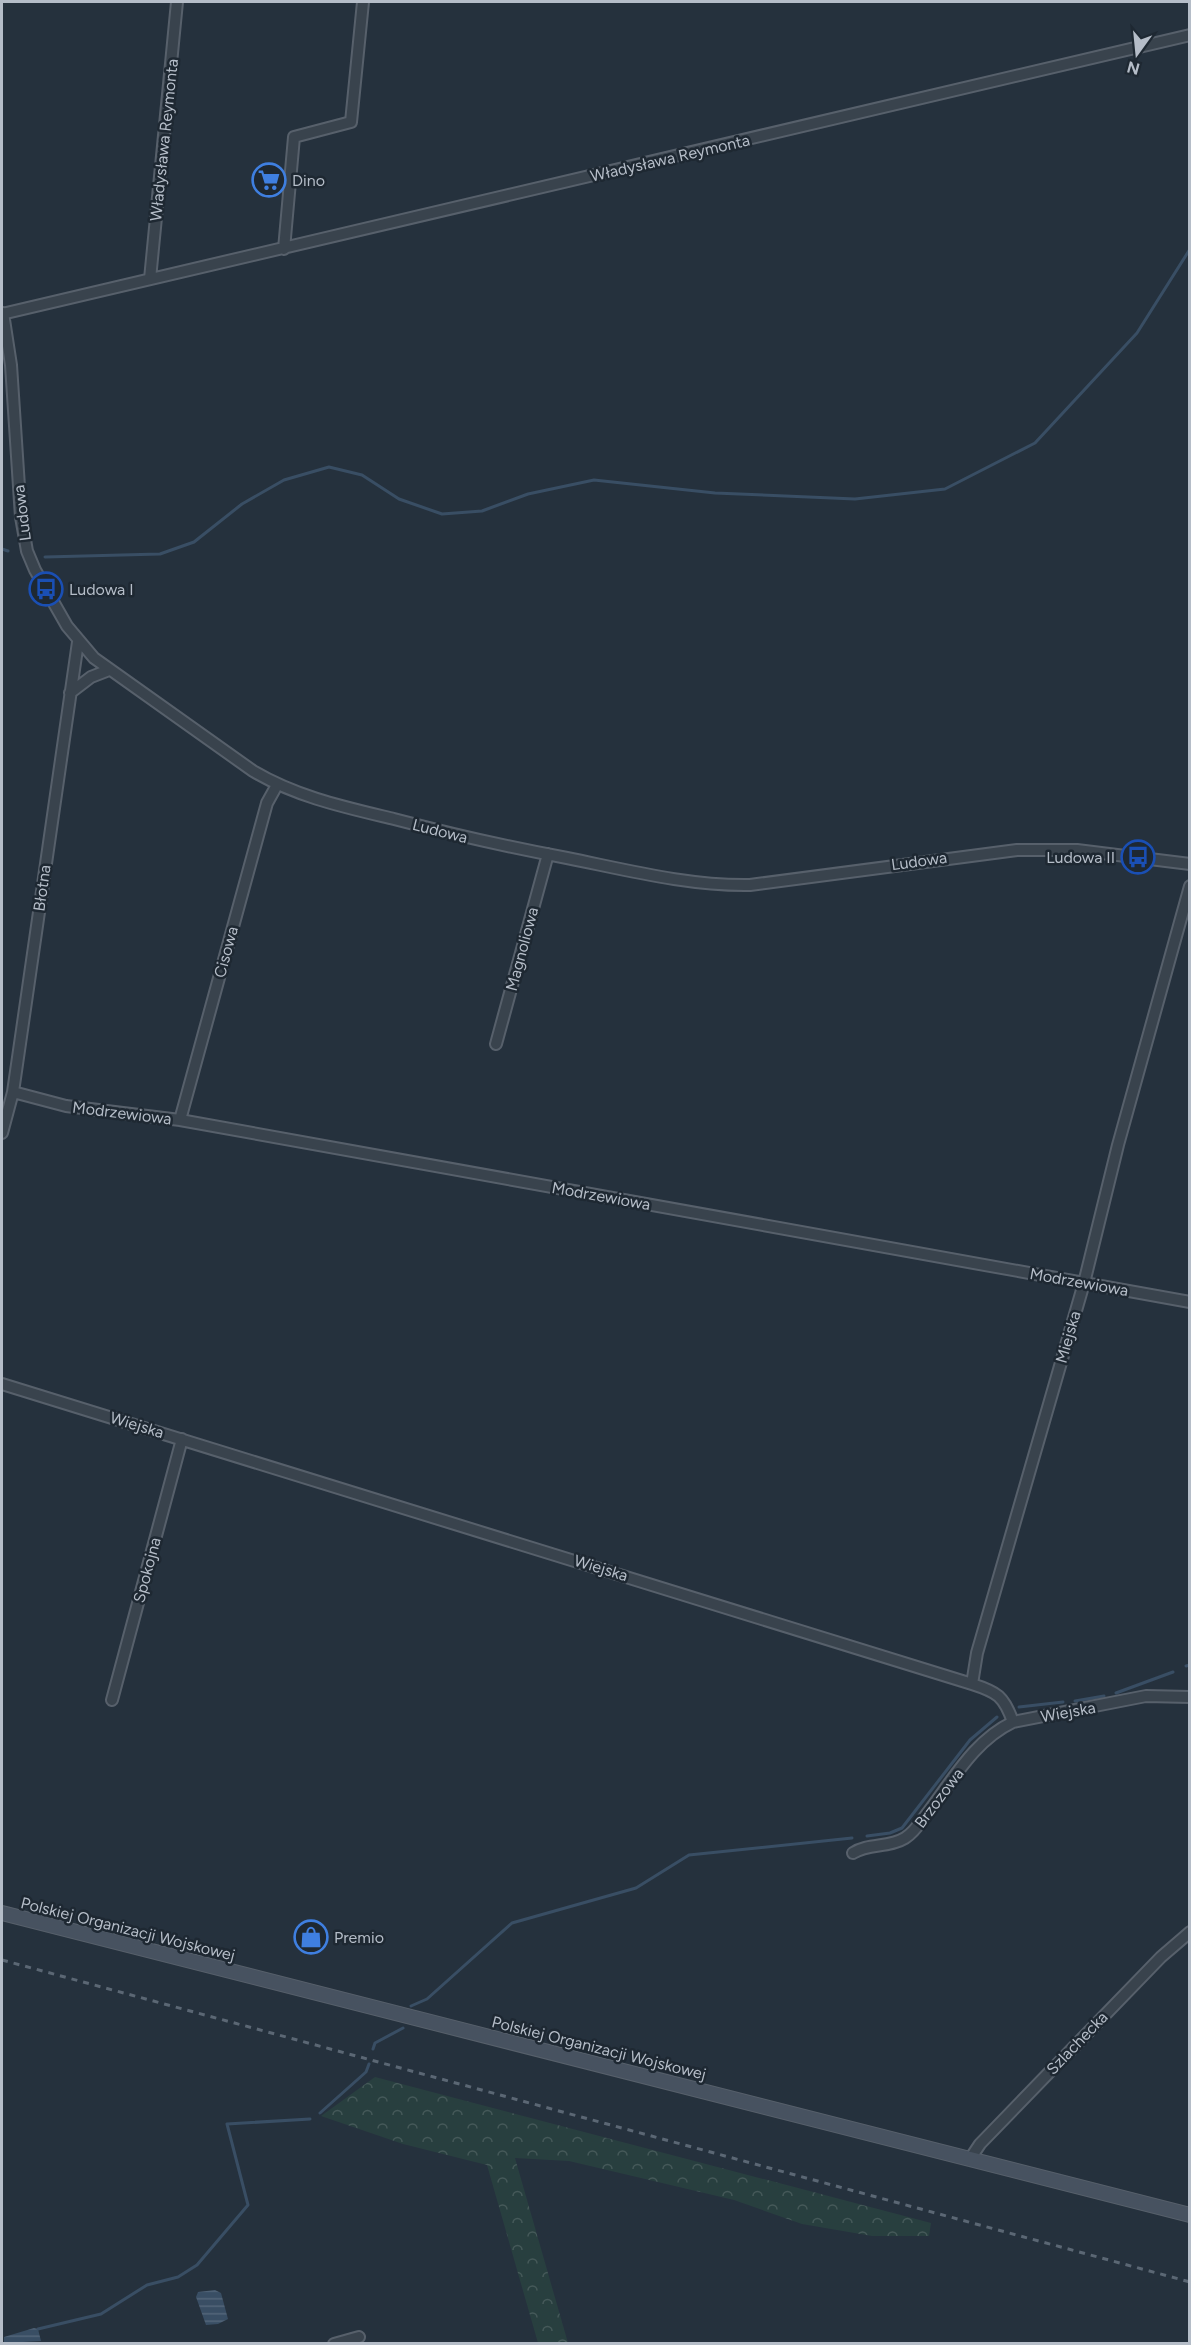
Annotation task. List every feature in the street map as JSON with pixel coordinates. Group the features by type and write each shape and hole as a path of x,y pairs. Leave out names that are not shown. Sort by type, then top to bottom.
{"main road":[{"name":"Polskiej Organizacji Wojskowej","path":"2,1913 1190,2215"}],"street":[{"name":"Władysława Reymonta","path":"150,279 177,2"},
{"path":"284,249 294,137 351,122 363,2"},
{"name":"Władysława Reymonta","path":"2,313 284,249 1190,35"},
{"name":"Ludowa","path":"2,313 10,365 24,536 35,570 78,642 109,670 252,771 277,785 334,804 548,854 695,883 750,885 956,856 1026,850 1096,852 1190,864"},
{"name":"Błotna","path":"2,1133 13,1092 78,642"},
{"path":"70,693 91,677 109,670"},
{"name":"Cisowa","path":"180,1120 267,803 277,785"},
{"name":"Magnoliowa","path":"496,1044 548,854"},
{"name":"Miejska","path":"972,1684 977,1653 1084,1283 1118,1145 1190,886"},
{"name":"Modrzewiowa","path":"13,1092 66,1106 180,1120 1190,1302"},
{"name":"Wiejska","path":"2,1383 972,1684 999,1695 1008,1707 1013,1722 1146,1696 1190,1697"},
{"name":"Spokojna","path":"112,1700 182,1439"},
{"name":"Brzozowa","path":"853,1853 860,1848 905,1839 975,1749 995,1731 1013,1722"},
{"name":"Szlachecka","path":"970,2159 980,2144 1161,1957 1190,1932"},
{"path":"334,2343 359,2337"}],"green space":[{"path":"375,2077 931,2223 929,2236 872,2236 802,2224 734,2200 569,2161 515,2158 568,2343 538,2343 487,2165 403,2144 321,2116"}],"water":[{"path":"215,2290 221,2293 228,2319 218,2324 206,2325 196,2297 198,2292"},
{"path":"34,2328 38,2329 41,2341 4,2343 4,2337"}],"waterway":[{"path":"45,557 160,554 194,542 242,504 284,480 329,467 362,475 399,499 442,514 482,511 528,494 594,480 715,493 855,499 945,489 1035,443 1137,333 1190,249"},
{"path":"2,549 8,551"},
{"path":"1186,1666 1190,1665"},
{"path":"1116,1693 1173,1672"},
{"path":"1075,1701 1104,1696"},
{"path":"1019,1707 1063,1702"},
{"path":"867,1836 890,1833 902,1828 970,1740 997,1717"},
{"path":"411,2006 427,1999 512,1923 636,1888 689,1855 852,1838"},
{"path":"373,2049 375,2043 403,2028"},
{"path":"320,2113 366,2072 369,2064"},
{"path":"38,2329 101,2314 147,2285 178,2277 197,2265 248,2205 227,2124 310,2119"}],"railway":[{"path":"2,1960 1190,2282"}],"place":[{"name":"Dino","path":"269,180"},
{"name":"Ludowa I","path":"46,589"},
{"name":"Ludowa II","path":"1138,857"},
{"name":"Premio","path":"311,1937"}]}
